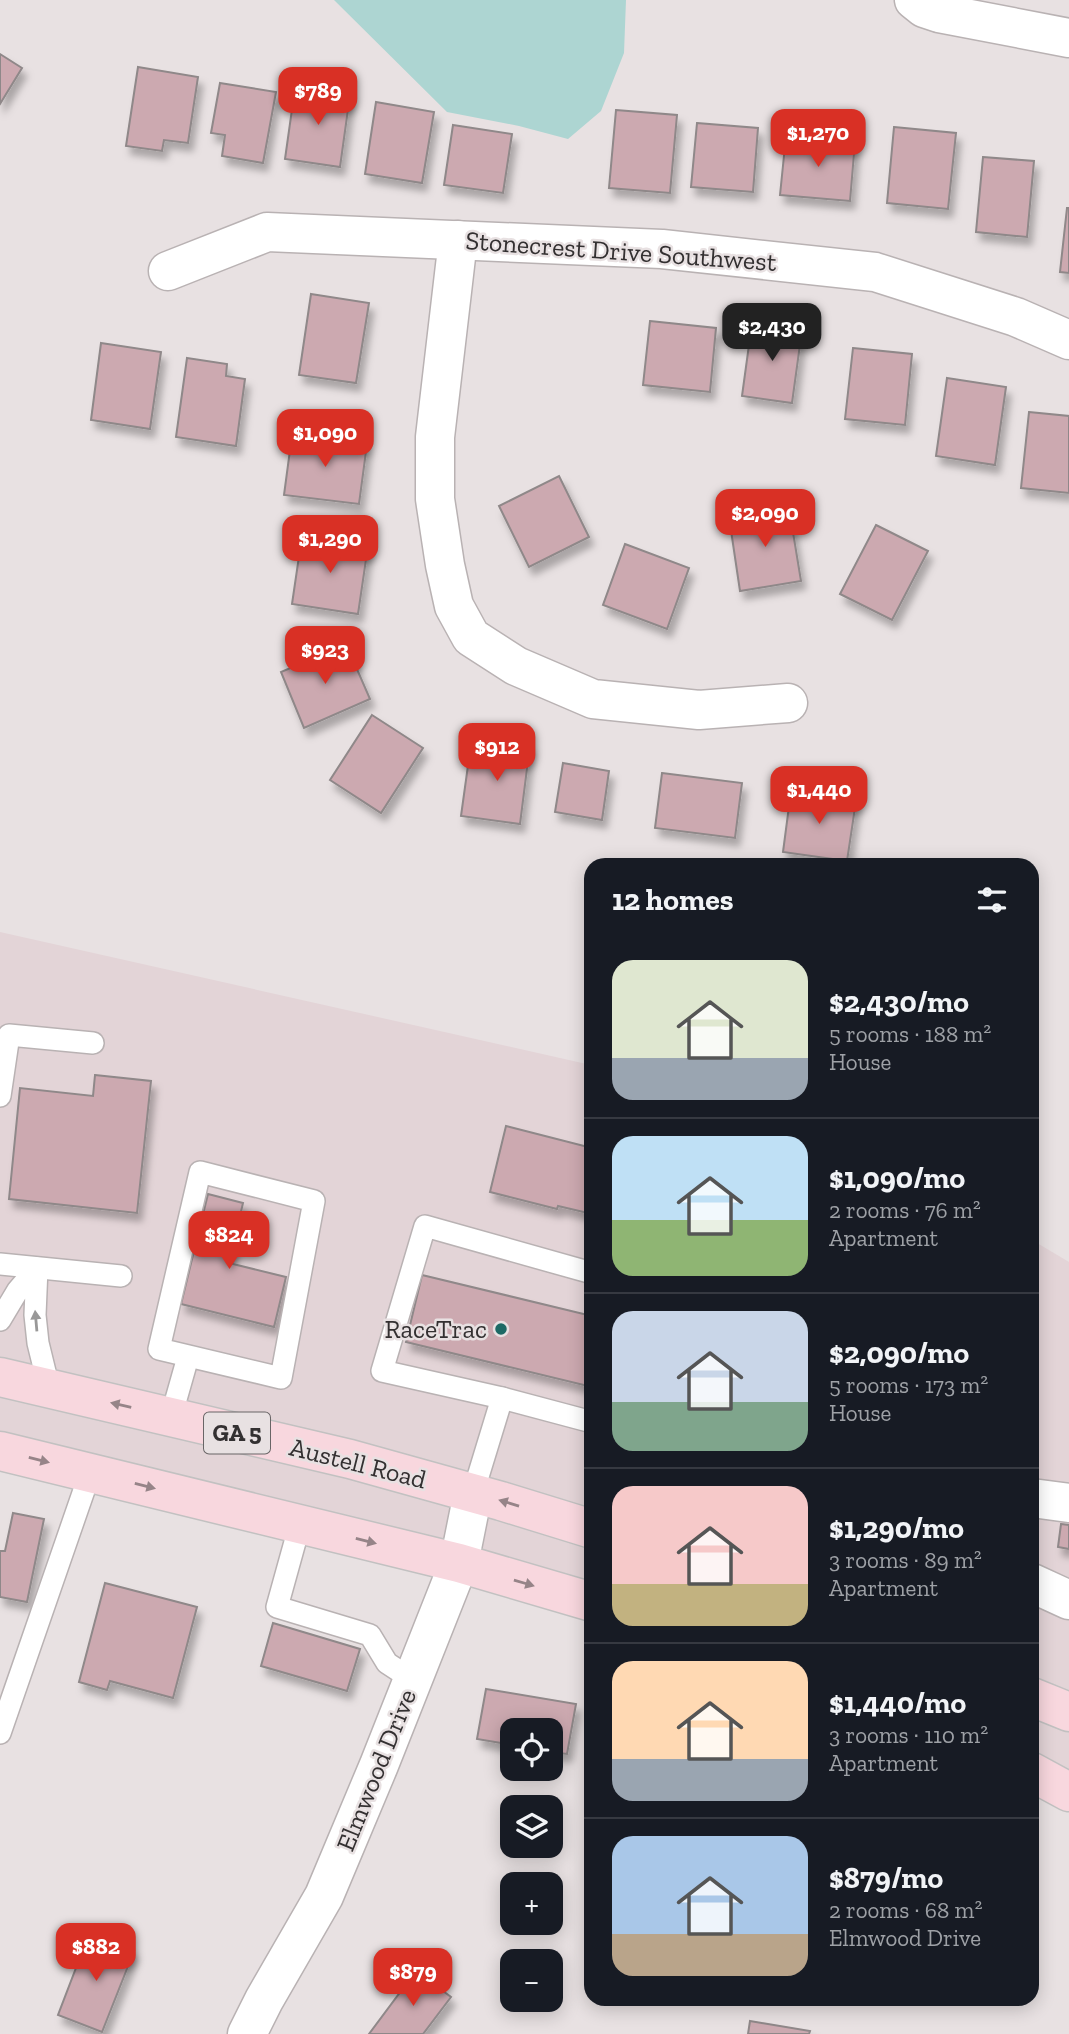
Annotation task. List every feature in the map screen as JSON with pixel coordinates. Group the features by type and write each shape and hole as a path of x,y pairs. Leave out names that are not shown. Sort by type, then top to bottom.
{"main road":[{"name":"Austell Road","path":"0,1377 349,1459 584,1527"},
{"path":"0,1451 458,1563 584,1600"},
{"path":"1039,1700 1069,1712"},
{"path":"1039,1776 1069,1792"}],"street":[{"path":"914,0 924,8 939,13 1055,36"},
{"name":"Stonecrest Drive Southwest","path":"168,271 267,232 662,249 875,272 1016,317 1069,340"},
{"path":"458,240 435,437 435,499 454,606 471,637 516,666 593,699 699,710 788,703"},
{"name":"Elmwood Drive","path":"247,2034 324,1896 458,1563 473,1493"},
{"path":"1039,1499 1069,1503"},
{"path":"1039,1586 1069,1601"}],"lane":[{"path":"0,1096 9,1035 93,1042"},
{"path":"200,1172 314,1201 281,1378 188,1357 159,1349 200,1172"},
{"path":"584,1271 425,1226 382,1371 584,1420"},
{"path":"0,1264 121,1276"},
{"path":"0,1320 18,1290 37,1268"},
{"path":"37,1268 34,1315 49,1388"},
{"path":"171,1417 188,1357"},
{"path":"473,1493 502,1398"},
{"path":"0,1733 90,1473"},
{"path":"300,1524 277,1607 370,1635 387,1663 413,1680"}],"shaded area":[{"path":"0,932 584,1063 584,1619 0,1444"},
{"path":"1039,1244 1069,1262 1069,1794 1039,1782"}],"water":[{"path":"334,0 626,0 624,53 601,111 568,139 447,112"}],"building":[{"path":"0,54 22,68 0,104"},
{"path":"138,67 198,77 188,143 164,140 162,151 126,146"},
{"path":"220,83 276,92 263,163 222,156 225,135 211,133"},
{"path":"295,88 350,95 340,167 285,159"},
{"path":"376,102 434,112 422,183 365,174"},
{"path":"616,110 677,115 670,193 609,188"},
{"path":"697,123 758,128 753,192 691,187"},
{"path":"453,125 512,134 503,193 444,185"},
{"path":"894,127 956,133 948,209 887,203"},
{"path":"786,136 855,142 850,201 780,195"},
{"path":"983,157 1034,161 1027,237 976,232"},
{"path":"1069,208 1069,273 1060,272"},
{"path":"311,294 369,303 356,383 299,375"},
{"path":"650,321 716,328 710,392 643,385"},
{"path":"752,323 802,330 792,403 742,396"},
{"path":"101,343 161,352 150,429 91,420"},
{"path":"853,348 912,354 905,425 845,419"},
{"path":"187,358 227,364 226,376 245,379 236,446 176,437"},
{"path":"947,378 1006,387 995,465 936,456"},
{"path":"1029,412 1069,416 1069,493 1021,488"},
{"path":"292,435 367,444 359,504 284,495"},
{"path":"559,476 589,537 529,567 499,506"},
{"path":"789,508 801,581 740,591 729,517"},
{"path":"876,525 928,551 892,620 840,594"},
{"path":"302,536 368,546 358,614 292,604"},
{"path":"625,544 689,568 667,629 603,605"},
{"path":"346,644 370,699 304,728 281,672"},
{"path":"372,715 423,748 381,813 330,780"},
{"path":"492,740 530,745 520,824 461,816 470,751 490,754"},
{"path":"563,763 609,771 602,820 555,812"},
{"path":"662,773 742,783 735,838 655,828"},
{"path":"791,791 856,801 847,858 783,852"},
{"path":"95,1075 151,1081 137,1213 9,1199 20,1088 93,1096"},
{"path":"506,1126 584,1146 584,1212 558,1206 557,1209 490,1192"},
{"path":"208,1194 243,1203 229,1263 286,1277 274,1327 181,1304"},
{"name":"RaceTrac","path":"422,1275 584,1314 584,1385 406,1342"},
{"path":"13,1513 44,1519 27,1602 0,1597 0,1551 5,1551"},
{"path":"1061,1524 1069,1525 1069,1549 1058,1547"},
{"path":"105,1583 197,1607 173,1698 110,1681 107,1690 79,1682"},
{"path":"273,1623 360,1649 347,1691 261,1666"},
{"path":"486,1689 576,1704 567,1754 563,1754 563,1718 500,1718 500,1743 477,1739"},
{"path":"89,1934 134,1951 102,2032 58,2015"},
{"path":"416,1971 451,1997 423,2034 369,2034"},
{"path":"750,2021 810,2031 809,2034 748,2034"}],"place":[{"name":"RaceTrac","path":"501,1329"}]}
